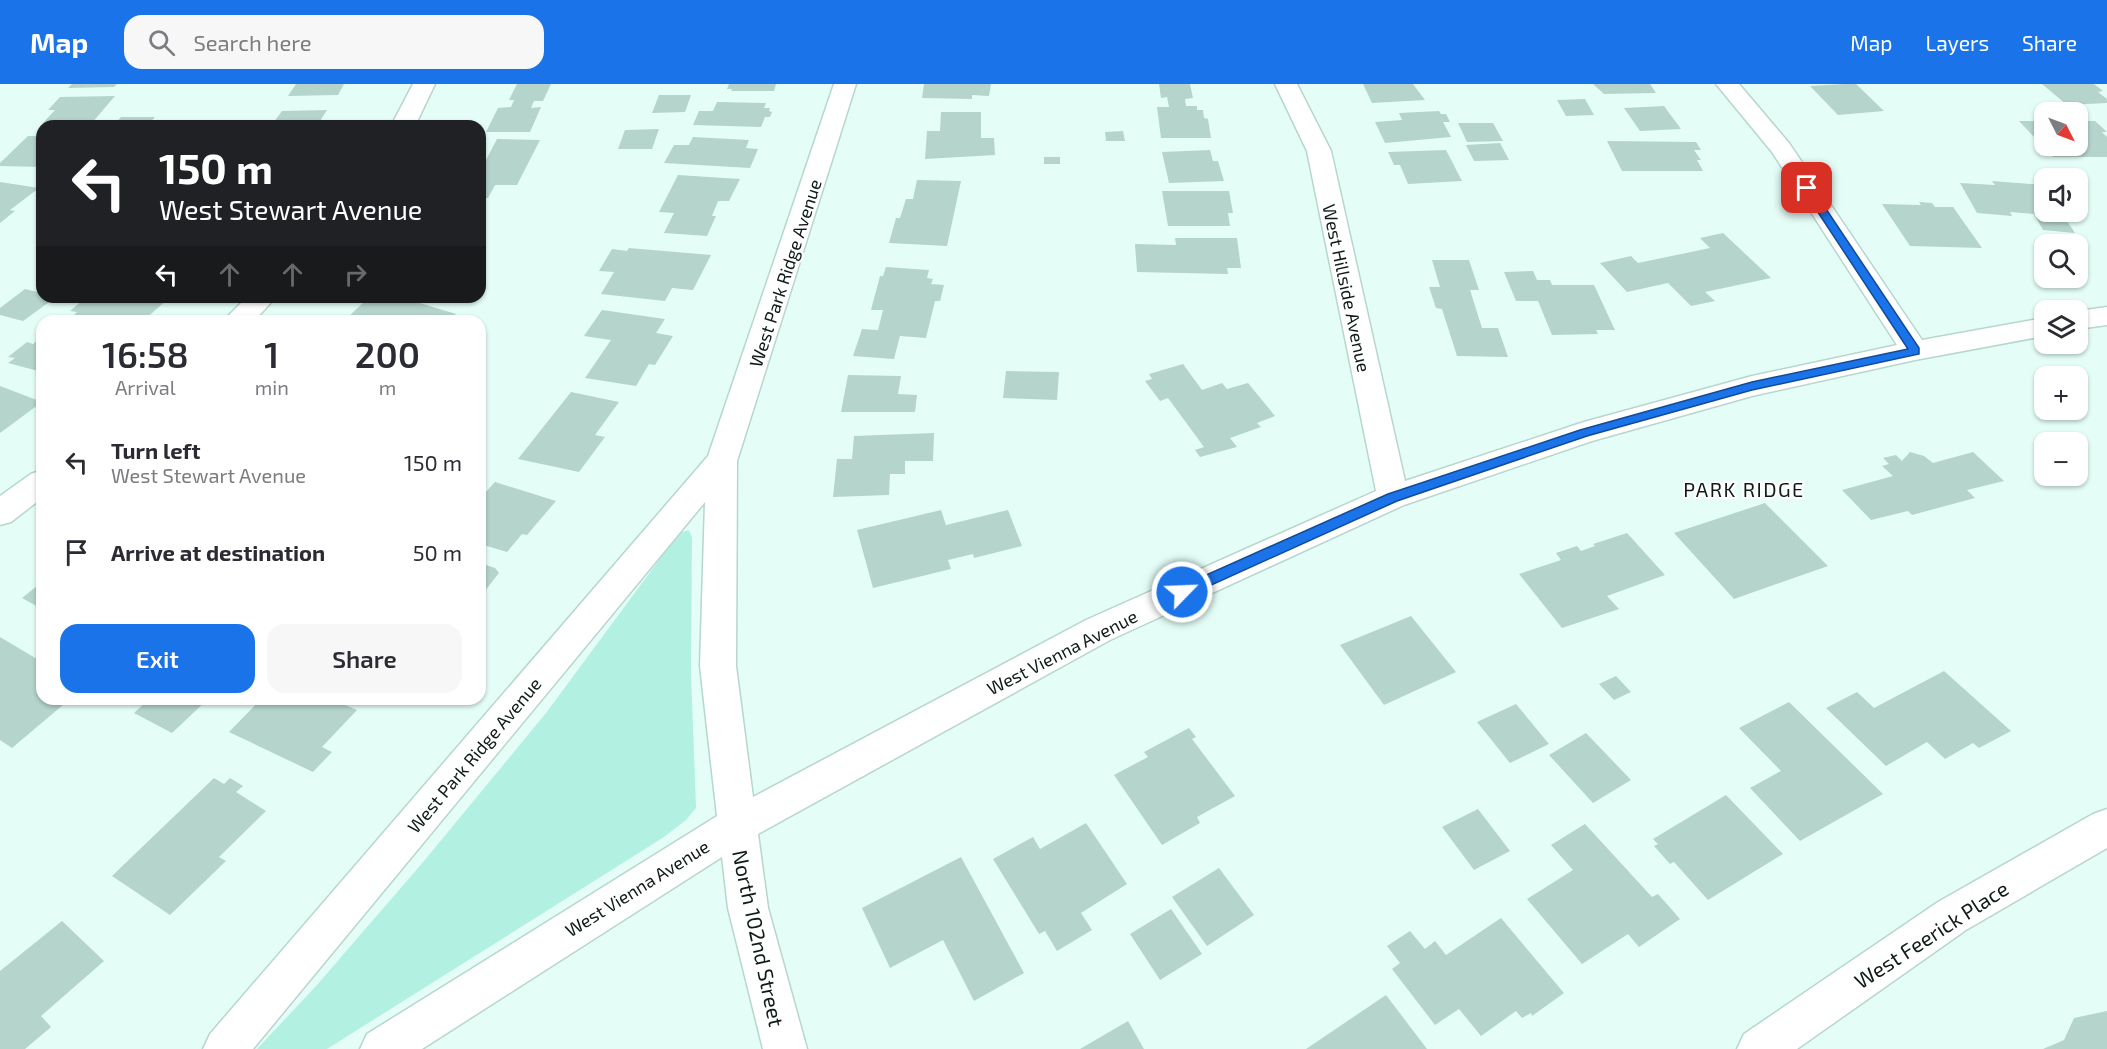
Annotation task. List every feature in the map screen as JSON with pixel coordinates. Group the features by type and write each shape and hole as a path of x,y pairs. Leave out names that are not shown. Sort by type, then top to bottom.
{"street":[{"path":"406,120 424,84"},
{"name":"West Park Ridge Avenue","path":"736,826 718,666 722,461 792,253 845,84"},
{"name":"West Hillside Avenue","path":"1286,84 1319,151 1393,497"},
{"path":"1727,84 1781,148 1915,351"},
{"path":"243,315 256,303"},
{"path":"2088,319 2107,316"},
{"name":"West Vienna Avenue","path":"382,1049 736,826 1098,630 1393,497 1607,427 1752,386 1915,351 2034,329"},
{"name":"West Park Ridge Avenue","path":"225,1049 722,461"},
{"path":"0,513 36,486"},
{"name":"North 102nd Street","path":"736,826 748,908 785,1049"},
{"name":"West Feerick Place","path":"1759,1049 1952,916 2107,827"}],"green space":[{"path":"689,530 692,538 691,673 696,808 686,820 664,837 327,1049 257,1049 316,986 424,861 546,713 679,533"}],"building":[{"path":"72,84 117,84 114,87 68,88"},
{"path":"296,84 344,84 338,95 288,96"},
{"path":"517,84 551,84 543,101 534,101 531,108 541,107 530,132 486,132 498,108 511,107 514,100 509,100"},
{"path":"729,84 776,84 774,91 731,91 732,89 727,89"},
{"path":"924,84 991,84 989,96 972,95 972,99 922,98"},
{"path":"1159,84 1190,84 1193,98 1185,99 1186,106 1197,106 1197,110 1203,110 1204,118 1208,119 1211,138 1161,138 1157,107 1169,107 1167,97 1161,98"},
{"path":"1363,84 1413,84 1425,100 1372,103"},
{"path":"1593,84 1650,84 1656,93 1604,94"},
{"path":"1856,84 1884,111 1838,115 1810,86"},
{"path":"2042,84 2094,84 2103,91 2098,92 2107,99 2107,103 2063,102"},
{"path":"659,95 691,95 685,112 652,113"},
{"path":"115,96 94,120 46,120 55,110 48,110 60,97"},
{"path":"1585,99 1594,115 1566,116 1557,100"},
{"path":"717,102 766,103 764,108 770,108 769,111 772,112 770,117 765,117 761,127 693,125 699,111 713,111"},
{"path":"1664,106 1681,129 1640,131 1624,108"},
{"path":"327,110 321,120 275,120 282,111"},
{"path":"1439,111 1441,114 1446,114 1450,122 1443,122 1451,137 1385,143 1375,122 1402,120 1399,113"},
{"path":"941,112 981,112 981,138 994,138 995,155 925,159 927,131 940,131"},
{"path":"121,117 155,117 152,120 118,120"},
{"path":"2019,121 2034,121 2034,137"},
{"path":"2088,121 2095,121 2107,132 2102,132 2107,137 2107,157 2053,157 2088,156"},
{"path":"1458,123 1493,123 1503,141 1467,142"},
{"path":"659,129 652,149 618,149 625,130"},
{"path":"1123,131 1125,141 1106,141 1105,132"},
{"path":"28,136 36,136 36,167 0,166 0,163"},
{"path":"693,137 749,140 746,148 758,149 750,168 664,163 674,145 689,145"},
{"path":"497,139 540,140 517,185 495,185 488,198 486,198 486,160"},
{"path":"1607,141 1696,142 1701,150 1694,150 1701,160 1697,160 1703,171 1622,171"},
{"path":"1500,143 1509,160 1474,161 1466,145"},
{"path":"1210,150 1213,161 1218,161 1224,181 1169,183 1162,152"},
{"path":"1446,150 1462,181 1408,184 1400,165 1394,165 1388,152"},
{"path":"1044,157 1060,157 1060,164 1044,164"},
{"path":"678,175 740,179 729,201 718,201 712,216 716,216 707,236 664,233 674,213 659,212"},
{"path":"917,180 961,181 947,246 889,243 896,218 900,218 906,199 913,199"},
{"path":"1992,181 2034,184 2034,214 2010,212 2012,216 1977,213 1960,183 1995,185"},
{"path":"0,182 36,188 36,190 10,210 15,211 0,223"},
{"path":"1162,191 1229,191 1233,213 1228,213 1230,226 1168,226"},
{"path":"1919,202 1932,203 1935,207 1953,207 1982,248 1910,246 1882,204 1921,205"},
{"path":"2038,222 2068,222 2075,233 2043,230"},
{"path":"1723,233 1771,278 1705,292 1715,301 1691,306 1668,283 1627,292 1600,263 1631,256 1638,263 1710,248 1700,238"},
{"path":"1175,238 1237,238 1241,268 1227,268 1228,274 1137,272 1135,244 1176,245"},
{"path":"629,248 711,255 693,290 672,288 665,301 601,294 614,272 599,271 612,249 627,251"},
{"path":"1432,260 1469,260 1479,290 1470,290 1482,328 1498,328 1508,357 1457,356 1442,309 1436,308 1429,287 1440,287"},
{"path":"886,267 929,270 927,278 933,279 931,284 944,285 940,301 935,301 926,338 900,336 894,359 853,356 862,329 878,330 883,310 871,310 880,276 883,276"},
{"path":"1533,271 1537,280 1550,280 1552,285 1594,285 1615,330 1596,330 1598,334 1552,335 1538,301 1516,301 1504,272"},
{"path":"25,289 36,292 36,303 48,303 23,321 0,315 0,308"},
{"path":"79,303 163,303 150,315 74,315 77,312 70,311"},
{"path":"363,303 420,303 456,314 455,315 350,315"},
{"path":"602,310 665,319 656,333 673,336 655,365 649,364 636,386 585,378 611,340 584,336"},
{"path":"27,342 33,344 36,342 36,370 8,363 15,358 8,357"},
{"path":"1183,364 1202,390 1222,383 1227,389 1248,383 1275,416 1257,423 1261,427 1230,438 1237,447 1200,457 1195,450 1204,447 1168,398 1160,401 1145,381 1152,379 1149,374"},
{"path":"1006,371 1059,372 1057,400 1003,398"},
{"path":"848,375 901,376 898,394 917,395 915,412 841,412"},
{"path":"0,386 36,400 36,406 0,433"},
{"path":"571,392 619,402 595,435 605,437 579,472 518,459"},
{"path":"934,433 933,461 905,461 905,474 890,474 889,495 833,497 837,459 852,459 854,436"},
{"path":"1910,452 1924,456 1933,463 1973,452 2004,481 1967,490 1975,498 1912,515 1908,511 1871,520 1842,490 1893,476 1882,466 1889,464 1883,458 1896,455 1902,461"},
{"path":"495,482 556,501 527,535 522,534 507,552 486,546 486,492"},
{"path":"1765,503 1828,566 1734,599 1674,533"},
{"path":"941,510 946,525 1008,510 1022,546 974,558 973,554 948,560 951,569 873,588 857,530"},
{"path":"1627,533 1665,575 1607,596 1619,609 1562,628 1519,574 1561,560 1556,553 1577,546 1581,551 1595,546 1593,544"},
{"path":"486,565 495,568 499,573 486,589"},
{"path":"36,587 36,606 22,598"},
{"path":"1411,616 1456,672 1384,705 1340,645"},
{"path":"0,637 36,658 36,705 63,705 12,748 0,740"},
{"path":"1944,671 2011,731 1979,748 1973,743 1945,759 1927,742 1886,766 1826,708 1857,692 1874,708"},
{"path":"1616,676 1631,692 1614,700 1599,684"},
{"path":"1789,702 1883,794 1800,841 1750,788 1781,771 1739,728"},
{"path":"1516,704 1549,744 1510,763 1477,722"},
{"path":"143,705 202,705 172,733 134,713"},
{"path":"255,705 345,705 357,710 322,747 332,752 313,772 229,732"},
{"path":"1189,728 1196,737 1192,739 1235,796 1197,817 1200,823 1162,845 1114,775 1148,757 1144,752"},
{"path":"1586,733 1631,780 1593,803 1549,755"},
{"path":"214,778 224,784 230,778 243,786 236,792 266,811 219,857 226,861 170,915 112,876"},
{"path":"1726,795 1783,854 1708,900 1674,862 1670,864 1654,846 1658,844 1653,839"},
{"path":"1478,809 1510,851 1474,870 1442,827"},
{"path":"1086,823 1127,884 1081,913 1092,930 1057,951 1045,931 1039,934 993,859 1033,837 1040,849"},
{"path":"1585,824 1652,897 1658,894 1680,919 1639,947 1628,934 1582,964 1527,899 1573,870 1551,845"},
{"path":"961,857 1024,973 974,1001 943,940 890,968 862,908"},
{"path":"1219,868 1254,915 1207,946 1172,897"},
{"path":"1171,909 1202,954 1160,980 1130,934"},
{"path":"1501,918 1564,993 1532,1016 1531,1013 1522,1018 1516,1011 1481,1036 1459,1009 1435,1025 1392,969 1400,963 1387,946 1410,931 1425,949 1435,941 1446,955"},
{"path":"62,921 104,961 41,1016 51,1027 25,1049 0,1049 0,971"},
{"path":"1386,995 1427,1049 1306,1049"},
{"path":"2107,1011 2107,1049 2043,1049 2064,1040 2074,1018"},
{"path":"1128,1021 1144,1049 1080,1049"}],"district":[{"name":"PARK RIDGE","path":"1744,489"}],"route":[{"path":"1182,592 1393,497 1584,433 1752,386 1915,351 1807,188"}]}
